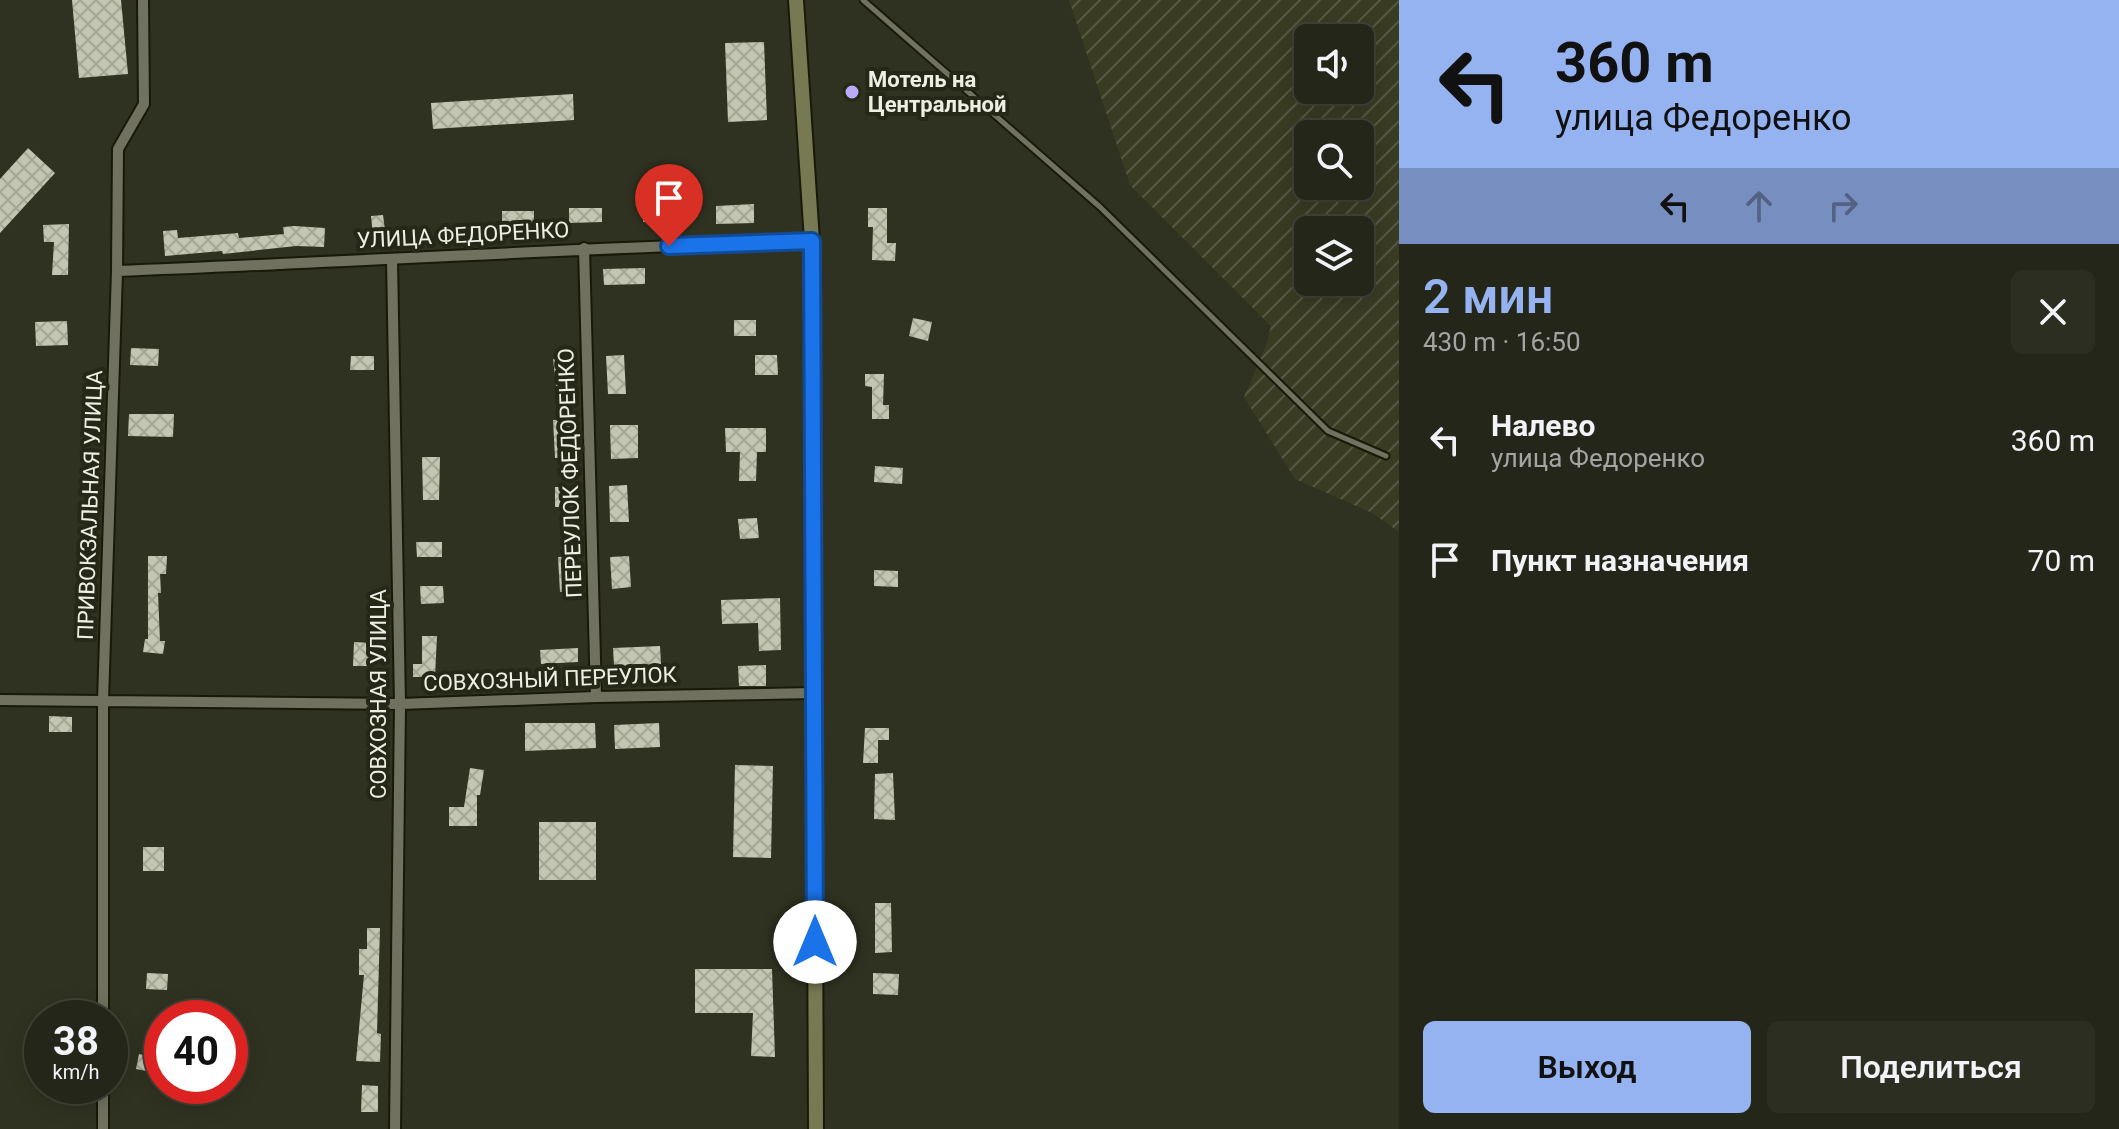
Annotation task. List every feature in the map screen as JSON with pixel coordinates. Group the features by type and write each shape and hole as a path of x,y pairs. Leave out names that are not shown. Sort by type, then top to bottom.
{"street":[{"name":"ПРИВОКЗАЛЬНАЯ УЛИЦА","path":"103,1000 103,701 118,149 144,104 143,0"},
{"path":"796,0 812,241 816,1129"},
{"name":"УЛИЦА ФЕДОРЕНКО","path":"117,271 392,260 584,248 812,241"},
{"name":"ПЕРЕУЛОК ФЕДОРЕНКО","path":"584,248 596,697"},
{"name":"СОВХОЗНАЯ УЛИЦА","path":"392,260 400,704 395,1129"},
{"name":"СОВХОЗНЫЙ ПЕРЕУЛОК","path":"0,700 400,704 814,693"},
{"path":"103,1104 103,1129"}],"lane":[{"path":"863,0 1100,207 1328,431 1386,456"}],"shaded area":[{"path":"1069,0 1399,0 1399,532 1372,513 1295,479 1244,397 1271,326 1130,185"}],"building":[{"path":"72,0 121,0 128,74 79,78"},
{"path":"764,42 767,120 728,122 725,43"},
{"path":"573,94 574,120 433,129 431,103"},
{"path":"28,148 55,173 0,233 0,179"},
{"path":"754,204 754,223 716,224 716,206"},
{"path":"680,206 680,221 643,222 643,207"},
{"path":"569,208 602,208 602,222 569,223"},
{"path":"868,208 887,208 887,243 896,243 895,261 872,260 873,227 868,227"},
{"path":"502,211 534,211 534,226 502,226"},
{"path":"383,215 385,230 411,228 413,244 374,245 371,216"},
{"path":"69,224 68,275 52,275 54,242 44,242 43,225"},
{"path":"283,227 325,228 324,247 296,246 223,254 222,251 165,256 163,231 177,230 178,238 238,233 239,238 284,234"},
{"path":"645,268 645,284 604,285 603,269"},
{"path":"913,318 932,322 928,341 909,336"},
{"path":"734,320 756,320 756,336 734,336"},
{"path":"67,321 68,345 36,346 35,322"},
{"path":"131,348 159,349 158,366 130,365"},
{"path":"624,355 626,394 608,394 606,356"},
{"path":"755,355 777,355 778,375 755,375"},
{"path":"351,356 374,356 374,370 350,370"},
{"path":"553,359 569,360 573,393 557,393"},
{"path":"865,374 884,374 883,405 889,405 889,419 872,419 872,387 865,386"},
{"path":"129,414 174,414 173,437 128,436"},
{"path":"572,419 574,457 555,458 553,420"},
{"path":"610,425 638,425 638,458 611,459"},
{"path":"725,428 766,428 766,452 757,452 756,481 739,481 740,452 726,452"},
{"path":"422,457 440,457 439,500 423,500"},
{"path":"875,466 903,468 902,484 874,482"},
{"path":"627,485 629,522 610,522 609,486"},
{"path":"555,487 573,487 573,507 555,507"},
{"path":"757,518 759,538 740,539 738,519"},
{"path":"416,542 442,542 442,557 417,557"},
{"path":"148,556 167,556 166,574 160,574 161,593 158,593 160,641 165,641 163,654 143,652 145,639 148,639"},
{"path":"577,556 579,591 560,592 558,557"},
{"path":"629,556 631,587 612,589 610,557"},
{"path":"874,570 898,571 898,587 874,586"},
{"path":"420,586 443,586 444,603 421,604"},
{"path":"780,598 781,650 759,651 758,623 722,624 721,600"},
{"path":"422,636 437,636 435,677 413,677 413,664 422,664"},
{"path":"354,642 372,643 372,666 353,666"},
{"path":"660,646 661,664 614,666 613,648"},
{"path":"578,648 578,662 541,664 540,650"},
{"path":"766,665 766,686 739,686 738,666"},
{"path":"49,716 72,717 72,732 49,732"},
{"path":"525,723 595,723 596,748 525,751"},
{"path":"659,723 660,747 615,749 614,725"},
{"path":"865,728 889,728 889,740 878,740 878,763 863,763"},
{"path":"735,765 773,766 771,858 733,857"},
{"path":"470,768 484,770 480,795 477,795 477,826 449,826 449,807 464,807"},
{"path":"893,773 895,820 874,819 875,774"},
{"path":"539,822 596,822 596,880 539,880"},
{"path":"143,847 164,847 164,871 143,871"},
{"path":"875,903 891,903 892,952 875,953"},
{"path":"367,928 380,928 377,1033 381,1034 380,1062 356,1061 364,975 359,975 359,949 367,949"},
{"path":"695,969 772,969 775,1057 751,1056 753,1013 695,1013"},
{"path":"147,973 168,974 167,990 146,989"},
{"path":"873,973 899,974 898,995 873,994"},
{"path":"139,1054 144,1055 144,1071 136,1069"},
{"path":"362,1085 378,1086 378,1112 361,1112"}],"place":[{"name":"Мотель на Центральной","path":"852,92"}],"route":[{"path":"669,246 812,241 815,942"}]}
